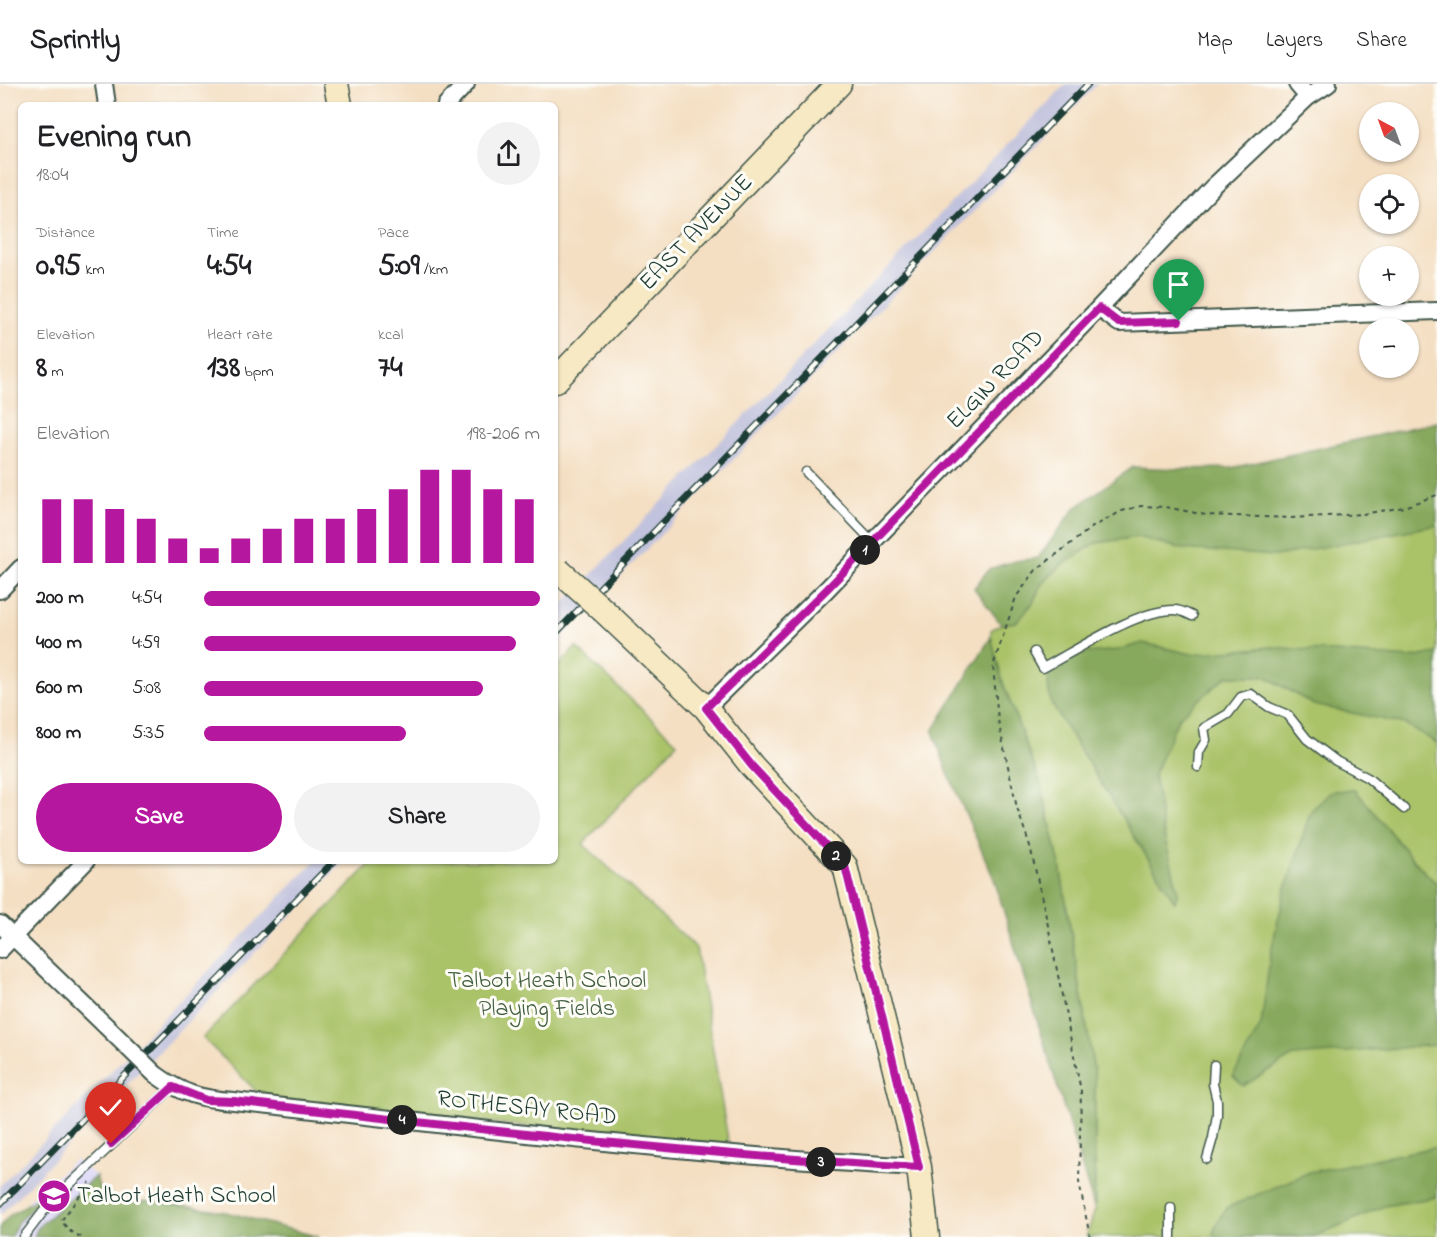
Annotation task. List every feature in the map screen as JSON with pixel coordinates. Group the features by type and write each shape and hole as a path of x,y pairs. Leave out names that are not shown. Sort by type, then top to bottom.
{"street":[{"path":"104,84 107,102"},
{"path":"336,84 339,102"},
{"path":"449,102 466,84"},
{"name":"EAST AVENUE","path":"558,378 839,84"},
{"name":"ELGIN ROAD","path":"706,708 873,542 1099,308 1302,90 1328,84"},
{"path":"1099,308 1119,323 1437,311"},
{"path":"0,590 18,571"},
{"path":"558,571 706,708 752,766 845,866 919,1167 927,1237"},
{"path":"0,950 83,864"},
{"name":"ROTHESAY ROAD","path":"0,924 155,1074 173,1087 206,1100 234,1101 501,1132 801,1161 919,1167"}],"lane":[{"path":"806,472 873,542"},
{"path":"1034,652 1043,668 1116,628 1143,617 1174,610 1192,616"},
{"path":"1198,767 1199,752 1206,740 1204,728 1228,714 1241,697 1251,694 1269,707 1288,715 1308,740 1336,761 1368,777 1404,809"},
{"path":"1207,1160 1214,1138 1216,1115 1214,1065"},
{"path":"24,1237 50,1204 173,1087"},
{"path":"1171,1208 1171,1237"}],"path":[{"path":"1090,1237 1079,1182 1081,1091 1049,930 1030,846 1017,808 998,720 993,666 1016,597 1036,570 1091,528 1122,511 1141,506 1165,507 1206,515 1291,518 1363,514 1404,507 1437,495"},
{"path":"81,1237 71,1232 61,1221 92,1179"}],"shaded area":[{"path":"1066,84 1097,84 558,641 558,609"},
{"path":"312,864 341,864 0,1215 0,1186"},
{"name":"Talbot Heath School","path":"75,1160 96,1176 38,1227 34,1237 0,1237 0,1233 30,1199"}],"green space":[{"path":"1437,422 1437,525 1276,556 1183,549 1138,537 1096,543 1063,564 1042,583 1032,604 1016,622 1001,624 974,588 989,569 1015,561 1038,558 1075,508 1133,467 1231,468"},
{"path":"1437,525 1437,1237 1086,1237 1095,1210 1095,1077 1060,866 1042,788 1002,680 991,630 1001,624 1016,622 1032,604 1042,584 1063,564 1095,543 1138,537 1183,549 1357,539"},
{"path":"991,637 1002,680 1042,788 1060,866 1095,1077 1095,1210 994,879 947,771 933,731"},
{"path":"1143,643 1191,654 1272,647 1410,658 1437,653 1437,743 1405,724 1314,705 1265,676 1227,676 1179,717 1154,774 1164,835 1178,891 1175,902 1052,705 1049,691 1049,676 1058,658 1118,650"},
{"name":"Talbot Heath School Playing Fields","path":"576,647 677,743 583,844 696,948 729,1146 270,1101 256,1091 203,1038 370,864 558,864 558,667"},
{"path":"1355,790 1415,862 1437,884 1437,1045 1293,1056 1243,1086 1233,1076 1261,1025 1271,951 1285,891 1311,811 1332,791"},
{"path":"1437,1147 1437,1197 1384,1206 1316,1236 1215,1237 1213,1233 1228,1207 1310,1172"},
{"path":"96,1176 99,1188 110,1204 150,1201 226,1212 319,1237 34,1237 38,1227"},
{"path":"52,1189 18,1222 11,1237 0,1237 0,1226 10,1215"}],"railway":[{"path":"558,631 1088,84"},
{"path":"0,1204 331,864"}],"place":[{"name":"Talbot Heath School","path":"54,1196"}],"route":[{"path":"111,1144 173,1087 206,1100 234,1101 501,1132 801,1161 919,1167 845,866 752,766 706,708 827,589 1099,308 1119,323 1179,321"}]}
